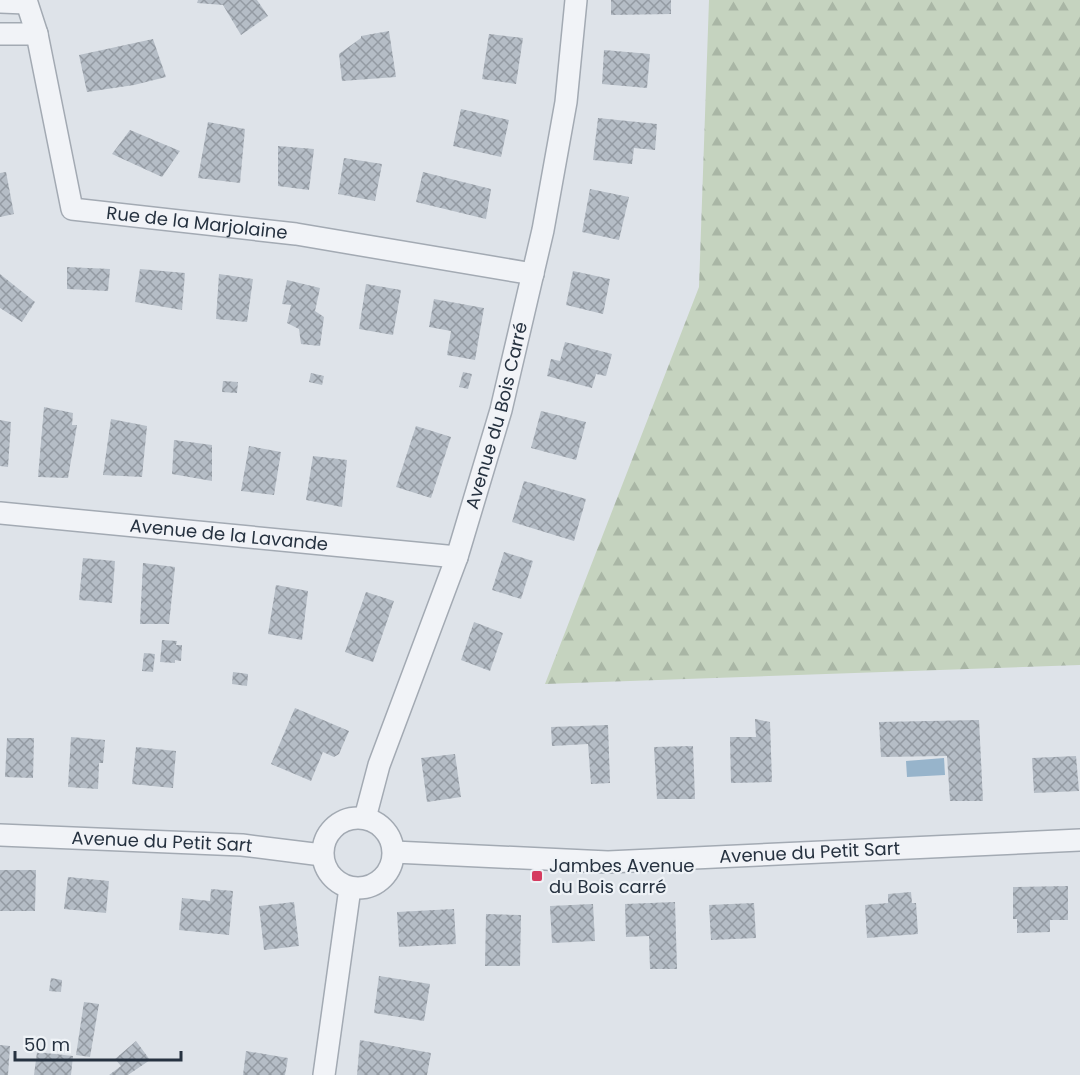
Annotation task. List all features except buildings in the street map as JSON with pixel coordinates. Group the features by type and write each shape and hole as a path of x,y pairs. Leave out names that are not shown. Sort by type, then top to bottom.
{"street":[{"name":"Avenue du Bois Carré","path":"365,818 379,765 457,557 501,410 533,274 566,102 576,0"},
{"name":"Rue de la Marjolaine","path":"26,1 37,34 72,209 296,234 533,274"},
{"path":"0,2 26,1"},
{"path":"0,34 37,34"},
{"name":"Avenue de la Lavande","path":"0,513 457,557"},
{"path":"365,818 379,824 390,837 394,852 388,872 372,886 350,888 336,881 326,870 322,855 327,834 343,820 365,818"},
{"name":"Avenue du Petit Sart","path":"0,836 242,845 322,855"},
{"name":"Avenue du Petit Sart","path":"394,852 608,862 1080,840"},
{"path":"324,1075 350,888"}],"green space":[{"path":"709,0 1080,0 1080,665 545,684 699,287"}],"water":[{"path":"944,758 945,775 907,777 906,761"}],"place":[{"name":"Jambes Avenue du Bois carré","path":"537,876"}]}
